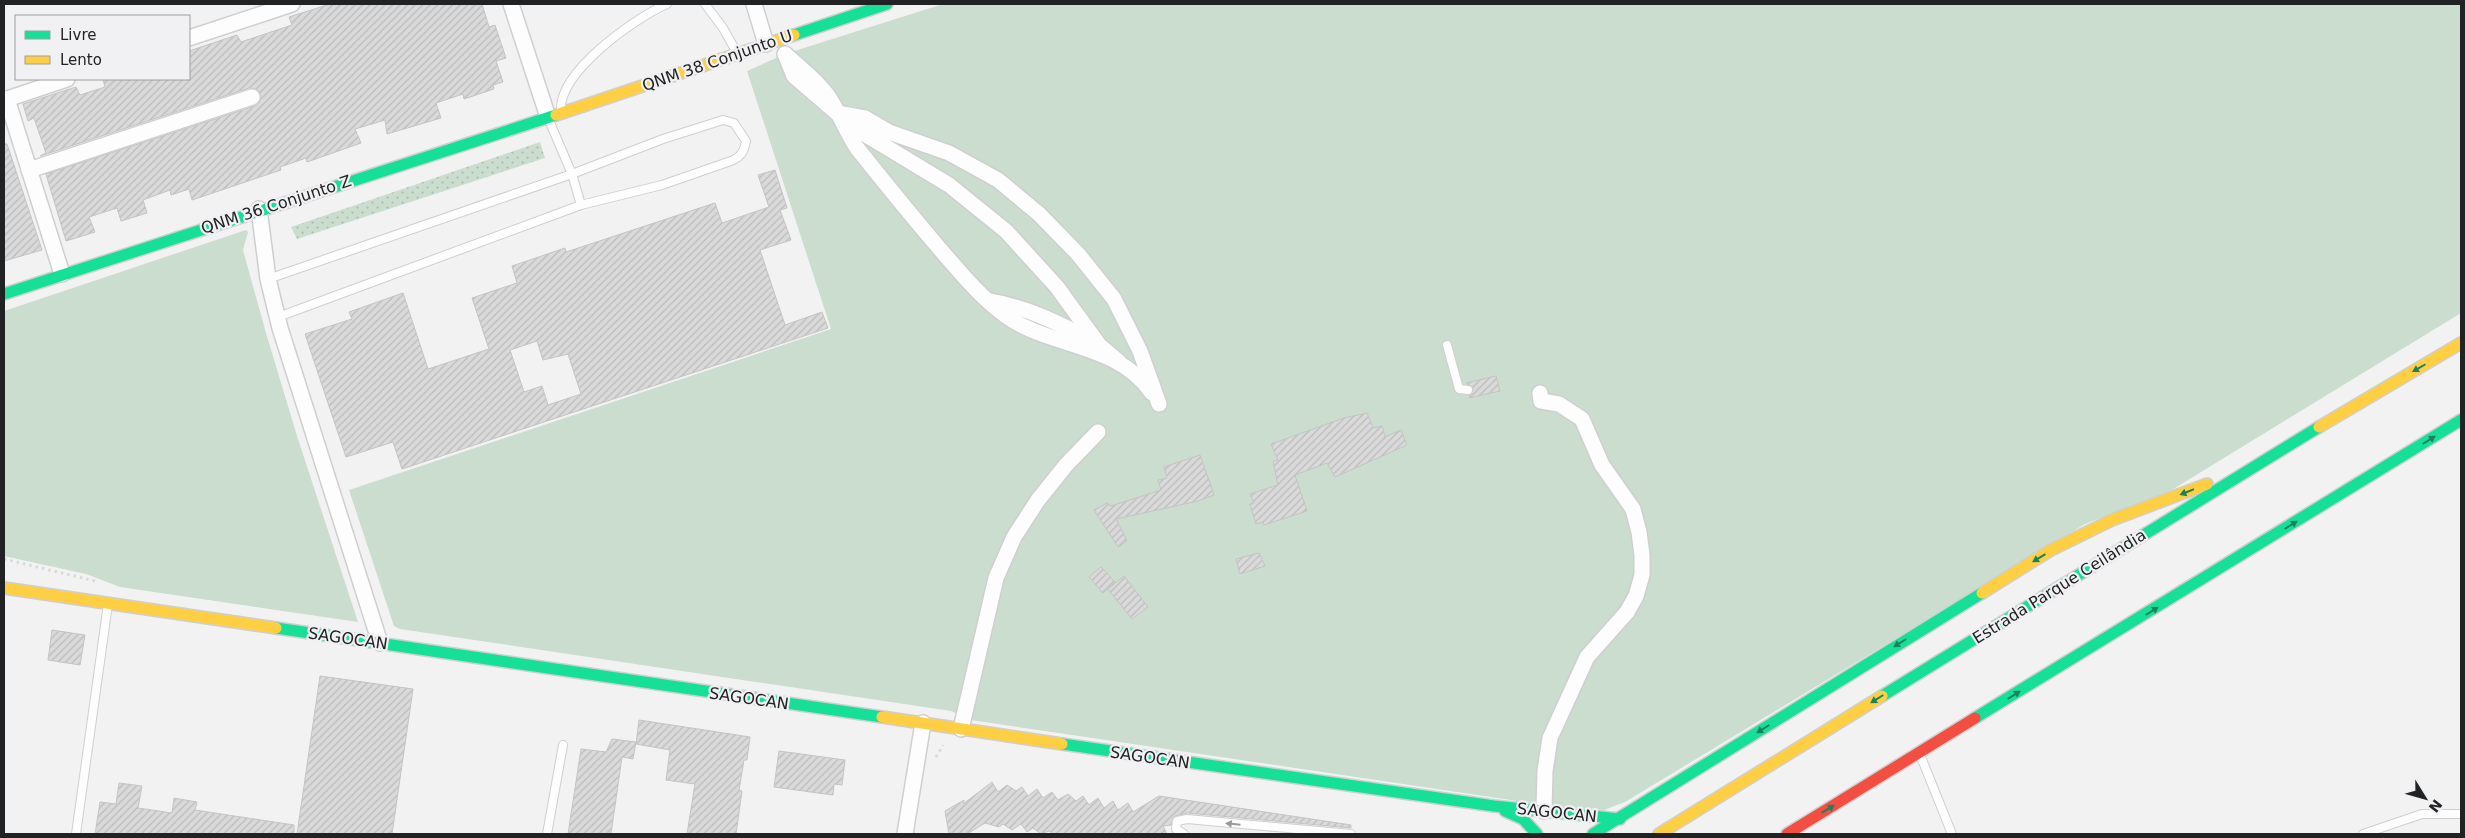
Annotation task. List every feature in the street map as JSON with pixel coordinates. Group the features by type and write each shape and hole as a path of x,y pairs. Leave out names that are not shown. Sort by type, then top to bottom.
{"main road":[{"name":"QNM 38 Conjunto U","path":"555,115 887,4"},
{"name":"QNM 36 Conjunto Z","path":"4,294 259,209 555,115"},
{"name":"Estrada Parque Ceilândia","path":"1659,834 2264,459 2461,343"},
{"path":"1787,834 2461,420"},
{"path":"1593,834 2052,550 2112,520 2202,486 2264,459"},
{"name":"SAGOCAN","path":"4,588 1494,806 1620,819"},
{"path":"1701,820 1726,793"},
{"name":"SAGOCAN","path":"1494,806 1523,819 1537,834"}],"street":[{"path":"190,38 269,7 292,4"},
{"path":"511,4 555,115"},
{"path":"754,4 766,44"},
{"path":"62,274 6,99 64,80"},
{"path":"29,170 252,97"},
{"path":"837,112 857,148 897,199 970,284 989,301 1007,316 1027,327 1119,362"},
{"path":"837,112 858,130 949,185 1006,231 1057,286 1099,345"},
{"path":"837,112 865,118 889,132 949,153 998,180 1039,214 1078,254 1114,299 1140,350 1159,404 1144,381 1099,345 1046,318 1009,304 989,301"},
{"path":"259,209 268,279 278,317 380,642"},
{"path":"1540,393 1540,401 1559,404 1582,419 1602,465 1634,509 1642,555 1642,575 1636,596 1627,612 1587,657 1550,738 1545,771 1544,811"},
{"path":"961,729 996,578 1014,537 1038,500 1060,472 1098,432"},
{"path":"906,834 923,723"}],"lane":[{"path":"580,205 555,115 560,102 566,90 600,48 630,26 667,4"},
{"path":"705,4 723,28 737,53"},
{"path":"268,279 572,174 663,139 723,120 734,123 746,141 744,151 737,159 662,185 580,205 278,317"},
{"path":"1447,345 1458,389 1468,390"},
{"path":"76,834 108,604"},
{"path":"547,834 563,745"},
{"path":"1920,753 1952,834"},
{"path":"2363,834 2422,814 2461,814"},
{"path":"1184,834 1176,829 1177,820 1188,819 1351,834"}],"green space":[{"path":"943,4 2461,4 2461,313 2170,491 2085,524 1625,802 1604,810 1545,805 971,720 951,711 400,629 394,626 349,490 831,329 747,71 785,54"},
{"path":"540,142 545,158 297,239 291,227"},
{"path":"246,230 248,232 243,250 266,333 297,436 358,622 120,587 86,574 4,556 4,311"}],"building":[{"path":"330,4 482,4 489,27 495,25 506,58 496,61 503,82 493,85 494,89 464,99 463,94 436,103 441,118 387,134 385,120 355,129 361,143 307,162 306,158 280,167 281,170 192,200 189,189 171,195 170,190 143,200 147,213 121,221 117,208 89,217 95,232 66,241 46,174 255,106 259,103 261,95 258,90 249,88 40,156 46,153 34,118 28,121 23,104 76,87 80,95 105,87 103,80 190,80 190,51 237,35 241,42 292,25 289,17"},
{"path":"4,144 7,144 42,250 4,261"},
{"path":"775,170 787,208 780,210 791,240 760,250 785,325 822,312 828,328 402,469 393,442 346,457 305,334 352,319 349,312 403,293 428,369 489,349 472,298 517,283 512,266 565,248 566,252 715,203 722,223 769,207 758,175","holes":["537,341 543,360 568,354 581,394 548,405 542,386 524,392 510,350"]},
{"path":"1496,376 1500,391 1469,398 1473,388 1466,383"},
{"path":"1367,413 1373,428 1382,426 1385,437 1401,430 1407,445 1335,477 1327,463 1295,475 1307,511 1264,525 1263,522 1256,524 1250,504 1254,503 1250,494 1278,485 1273,461 1278,460 1271,444 1344,418"},
{"path":"1200,455 1214,495 1198,501 1116,519 1127,541 1118,547 1094,510 1107,503 1111,506 1161,490 1158,480 1167,478 1164,467"},
{"path":"1259,553 1265,566 1240,574 1236,559"},
{"path":"1101,567 1115,582 1103,593 1089,577"},
{"path":"1124,576 1148,607 1132,619 1108,589"},
{"path":"52,630 85,635 80,665 48,660"},
{"path":"320,676 413,689 392,834 297,834"},
{"path":"639,720 750,737 747,760 744,760 739,790 742,791 736,834 687,834 695,784 666,780 670,750 636,744"},
{"path":"612,739 636,742 633,759 622,757 611,834 568,834 581,749 606,752"},
{"path":"779,751 845,760 842,785 834,784 833,795 774,787"},
{"path":"992,782 998,792 1007,785 1016,791 1022,787 1028,796 1037,789 1043,798 1052,792 1058,800 1068,794 1076,801 1083,796 1089,805 1098,798 1104,808 1113,801 1118,810 1128,803 1133,812 1159,796 1351,825 1351,828 1187,813 1175,816 1171,825 1163,826 1167,834 1053,834 1049,831 1041,834 1033,828 1027,832 1021,824 1012,830 1003,824 999,827 985,823 967,834 949,834 945,811 964,800 963,804"},
{"path":"119,783 142,786 138,808 172,813 174,798 197,802 195,810 294,825 294,834 95,834 100,802 116,804"}],"traffic: fast":[{"path":"794,35 887,4"},
{"path":"4,294 556,115"},
{"path":"1975,718 2461,420"},
{"path":"1882,696 2319,427"},
{"path":"1593,834 1982,593"},
{"path":"276,628 882,717"},
{"path":"1062,744 1494,806 1620,819"},
{"path":"1505,811 1523,819 1537,834"}],"traffic: slow":[{"path":"556,115 794,35"},
{"path":"2319,427 2461,343"},
{"path":"1982,593 2051,550 2112,520 2207,484"},
{"path":"4,588 276,628"},
{"path":"1659,834 1882,696"},
{"path":"882,717 1062,744"}],"traffic: jam":[{"path":"1787,834 1975,718"}]}
